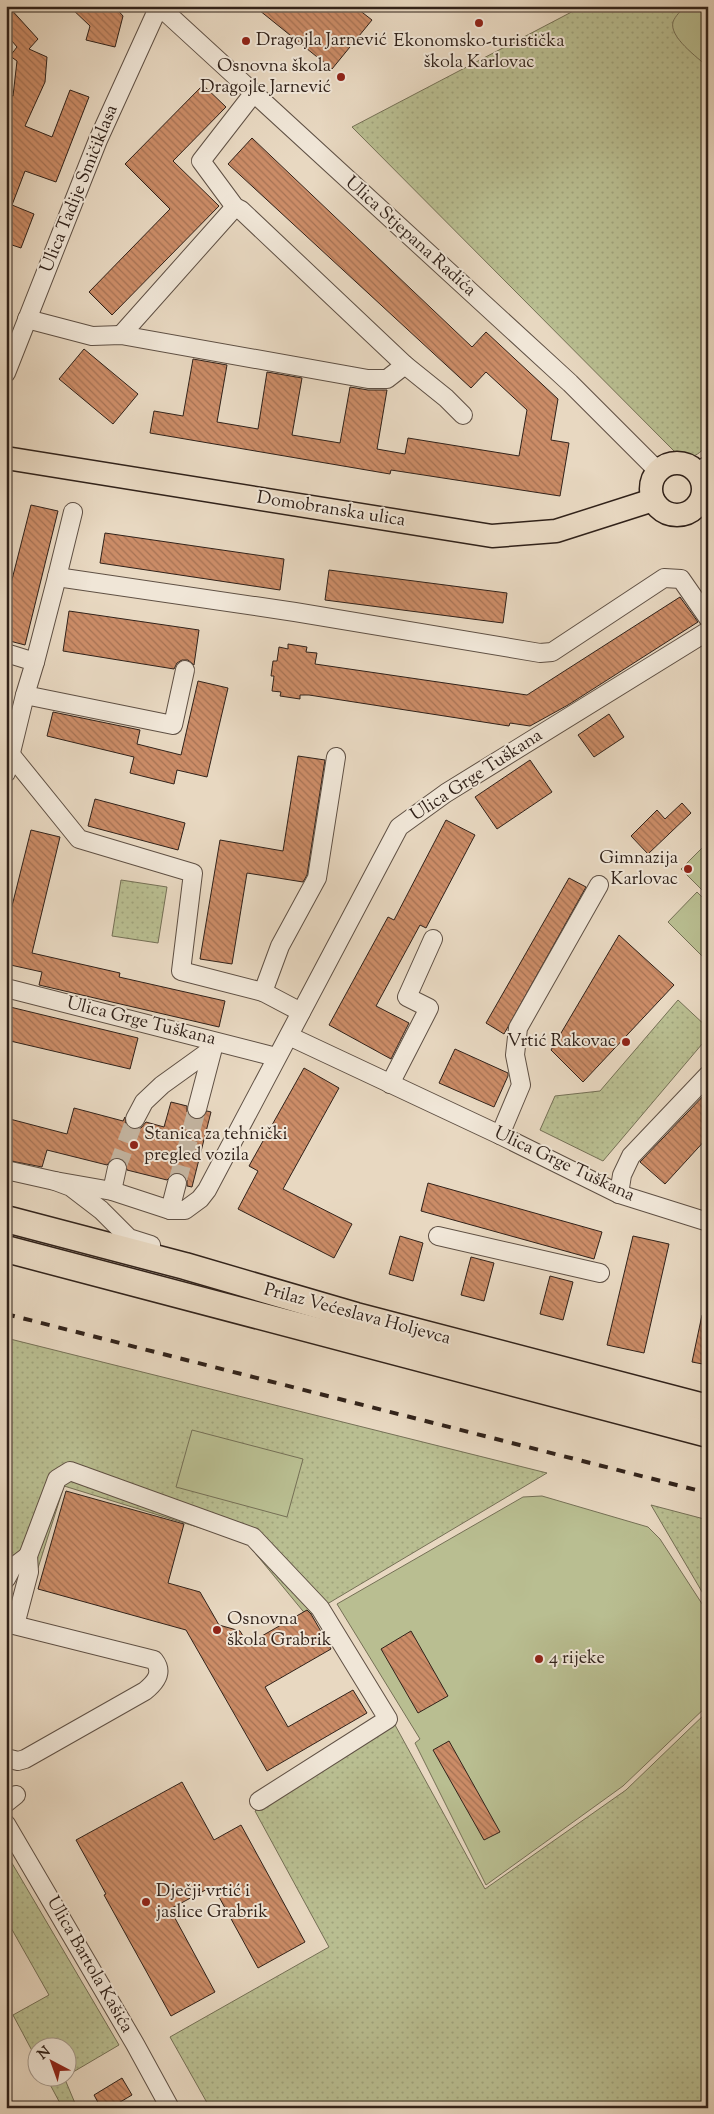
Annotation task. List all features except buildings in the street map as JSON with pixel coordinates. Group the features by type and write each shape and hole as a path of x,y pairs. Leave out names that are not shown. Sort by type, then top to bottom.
{"highway":[{"name":"Prilaz Većeslava Holjevca","path":"6,1218 185,1266 356,1316 708,1408"},
{"name":"Prilaz Većeslava Holjevca","path":"6,1249 708,1434"}],"main road":[{"name":"Domobranska ulica","path":"6,458 492,536 556,531 653,500"},
{"path":"677,462 703,469 702,512 673,515 658,507 653,500 651,482 658,471 668,464 677,462"}],"street":[{"name":"Ulica Stjepana Radića","path":"159,6 570,384 658,471"},
{"name":"Ulica Tadije Smičiklasa","path":"6,373 98,140 159,6"},
{"path":"253,94 201,161 235,208 241,210 405,365 446,398 463,415"},
{"path":"121,336 235,208"},
{"path":"27,319 92,336 121,336 368,379 387,379 405,365"},
{"path":"6,773 73,512"},
{"path":"57,577 295,612 540,653 552,652 664,578 681,579 708,618"},
{"name":"Ulica Grge Tuškana","path":"170,1210 185,1210 200,1199 207,1190 399,826 446,794 708,631"},
{"path":"6,653 35,662"},
{"path":"25,695 172,725 185,670"},
{"path":"11,755 79,839 192,872 181,971 263,992 301,1012"},
{"path":"263,992 280,946 317,878 336,757"},
{"path":"500,1136 521,1085 515,1055 518,1028 599,885"},
{"path":"390,1084 429,1008 407,997 434,939"},
{"name":"Ulica Grge Tuškana","path":"6,988 214,1045 276,1057"},
{"name":"Ulica Grge Tuškana","path":"289,1036 619,1194 708,1222"},
{"path":"197,1109 214,1045"},
{"path":"135,1119 144,1102 162,1084 214,1045"},
{"path":"619,1194 622,1174 631,1156 708,1074"},
{"path":"112,1191 118,1168"},
{"path":"6,1170 112,1191 170,1210 178,1183"},
{"path":"55,1181 70,1188 101,1210 129,1238 160,1247 171,1253 185,1266"},
{"path":"438,1236 600,1273"},
{"path":"6,1758 18,1761 25,1758 144,1691 154,1683 158,1673 157,1664 154,1660 10,1624 29,1572 28,1556 58,1479 70,1471 253,1537 320,1608 388,1718 259,1801"},
{"path":"6,1579 12,1568 28,1556"},
{"name":"Ulica Bartola Kašića","path":"6,1824 135,2044 170,2108"}],"green space":[{"path":"583,6 708,6 708,445 692,457 684,456 674,451 352,127"},
{"path":"685,6 708,6 708,67 675,34 673,22"},
{"path":"708,842 708,896 681,869"},
{"path":"121,880 167,887 158,943 112,936"},
{"path":"697,892 708,903 708,962 668,922"},
{"path":"678,1000 708,1028 708,1037 603,1161 540,1130 555,1096 600,1091"},
{"path":"6,1338 547,1473 307,1616 246,1542 64,1486 38,1568 6,1562"},
{"path":"192,1430 303,1459 287,1517 176,1487"},
{"name":"4 rijeke","path":"542,1496 648,1527 660,1539 708,1613 708,1705 623,1786 486,1885 415,1743 420,1739 337,1604 523,1497"},
{"path":"651,1505 708,1520 708,1602"},
{"path":"708,1711 708,2108 210,2108 170,2037 329,1947 255,1811 395,1725 485,1889 626,1790"},
{"path":"6,1853 119,2045 78,2069 78,2036 28,2036 28,2043 13,2015 49,1995 6,1919"},
{"path":"51,2086 68,2086 77,2108 60,2108 61,2105"}],"tunnel":[{"path":"177,1183 197,1109"},
{"path":"117,1168 135,1119"}],"railway":[{"path":"6,1314 708,1493"}],"place":[{"name":"Ekonomsko-turistička škola Karlovac","path":"479,23"},
{"name":"Dragojla Jarnević","path":"246,41"},
{"name":"Osnovna škola Dragojle Jarnević","path":"341,77"},
{"name":"Gimnazija Karlovac","path":"688,869"},
{"name":"Vrtić Rakovac","path":"626,1042"},
{"name":"Stanica za tehnički pregled vozila","path":"134,1145"},
{"name":"Osnovna škola Grabrik","path":"217,1630"},
{"name":"4 rijeke","path":"539,1659"},
{"name":"Dječji vrtić i jaslice Grabrik","path":"146,1902"}]}
